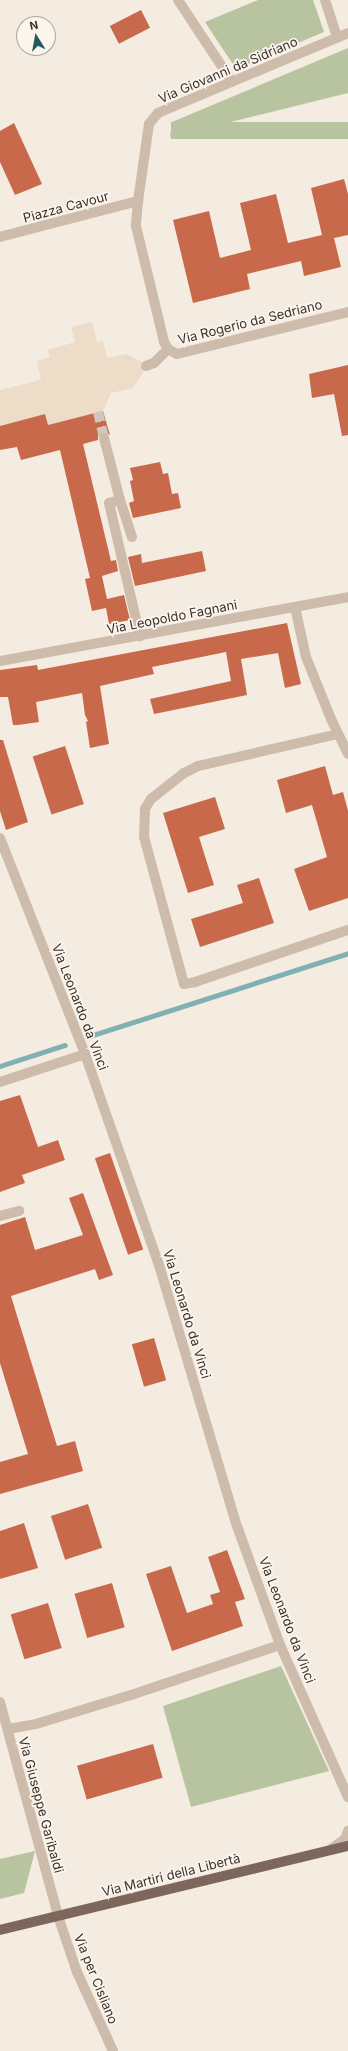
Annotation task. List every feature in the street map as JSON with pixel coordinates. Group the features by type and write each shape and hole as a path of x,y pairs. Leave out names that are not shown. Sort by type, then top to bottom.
{"main road":[{"name":"Via Martiri della Libertà","path":"0,1930 348,1846"}],"street":[{"path":"178,0 232,82"},
{"path":"325,0 338,38"},
{"name":"Via Giovanni da Sidriano","path":"166,345 136,226 149,124 158,113 348,33"},
{"name":"Piazza Cavour","path":"0,237 138,201"},
{"name":"Via Rogerio da Sedriano","path":"166,345 177,354 182,354 348,312"},
{"path":"146,366 154,363 166,345"},
{"path":"104,438 120,500 132,537"},
{"path":"120,500 109,503 140,636"},
{"name":"Via Leopoldo Fagnani","path":"0,661 348,597"},
{"path":"295,607 306,657 338,734 348,754"},
{"path":"338,734 198,766 184,773 151,798 144,809 144,837 184,984 195,982 348,930"},
{"name":"Via Leonardo da Vinci","path":"0,838 85,1054 159,1265 237,1526 280,1645 348,1797"},
{"path":"0,1082 85,1054"},
{"path":"0,1216 20,1211"},
{"path":"8,1729 36,1724 132,1696 280,1645"},
{"name":"Via Giuseppe Garibaldi","path":"1,1709 8,1729 58,1916"},
{"path":"327,1851 345,1839 348,1831"},
{"name":"Via per Cisliano","path":"58,1916 77,1972 112,2051"}],"green space":[{"path":"258,0 313,0 324,32 236,69 205,22"},
{"path":"348,48 348,93 170,137 172,122"},
{"path":"171,122 348,122 348,139 171,139"},
{"path":"281,1666 329,1771 191,1807 163,1706"},
{"path":"35,1851 24,1893 0,1899 0,1859"}],"shaded area":[{"path":"92,322 97,342 103,341 107,358 127,354 145,364 146,368 133,388 111,393 103,411 48,425 45,414 0,426 0,390 41,380 37,361 50,357 48,350 75,342 71,327"}],"building":[{"path":"141,10 150,28 119,44 110,26"},
{"path":"14,123 42,184 15,195 0,162 0,131"},
{"path":"344,179 348,194 348,235 334,238 341,267 304,276 301,261 247,274 250,289 193,303 173,220 209,211 220,258 251,250 240,203 276,194 288,243 322,235 311,188"},
{"path":"348,365 348,435 342,436 334,394 312,398 309,374"},
{"path":"103,411 110,435 106,432 102,432 98,436 98,440 83,444 111,561 116,560 118,571 102,576 107,599 124,595 130,620 109,624 106,608 92,611 85,579 90,578 60,450 21,460 17,447 0,450 0,426 45,414 48,425"},
{"path":"160,462 163,474 168,473 172,494 178,493 181,508 133,518 129,503 134,501 130,481 133,480 130,468"},
{"path":"202,551 206,571 135,586 128,557 141,554 142,563"},
{"path":"287,623 301,684 285,688 278,653 241,659 247,695 154,714 150,699 231,681 226,652 152,667 154,674 100,686 109,744 90,748 86,722 88,721 85,715 82,693 36,702 39,722 18,725 13,725 8,697 0,697 0,670 37,665 38,670"},
{"path":"0,740 3,740 28,822 6,830 0,811"},
{"path":"65,746 84,804 52,815 33,757"},
{"path":"325,766 333,795 343,792 348,811 348,898 309,911 294,869 327,857 312,805 286,813 277,780"},
{"path":"215,797 225,829 199,837 214,885 188,893 163,813"},
{"path":"259,878 274,923 200,947 191,919 243,903 237,885"},
{"path":"20,1095 38,1147 58,1140 65,1160 22,1175 25,1183 0,1192 0,1101"},
{"path":"110,1153 143,1249 128,1255 95,1158"},
{"path":"83,1193 113,1275 99,1280 95,1269 11,1296 57,1446 75,1441 83,1471 0,1494 0,1462 28,1454 0,1363 0,1225 25,1217 35,1250 83,1235 69,1198"},
{"path":"154,1338 166,1380 144,1387 132,1344"},
{"path":"88,1504 102,1548 65,1560 51,1516"},
{"path":"24,1523 38,1568 0,1579 0,1531"},
{"path":"227,1550 245,1599 235,1602 243,1626 172,1651 146,1574 171,1566 187,1613 213,1604 210,1595 220,1592 208,1557"},
{"path":"112,1583 125,1627 87,1638 75,1594"},
{"path":"48,1603 62,1648 24,1659 11,1614"},
{"path":"153,1744 163,1778 87,1799 77,1766"}],"waterway":[{"path":"87,1037 348,953"},
{"path":"0,1066 65,1045"}],"tunnel":[{"path":"98,412 104,438"}]}
